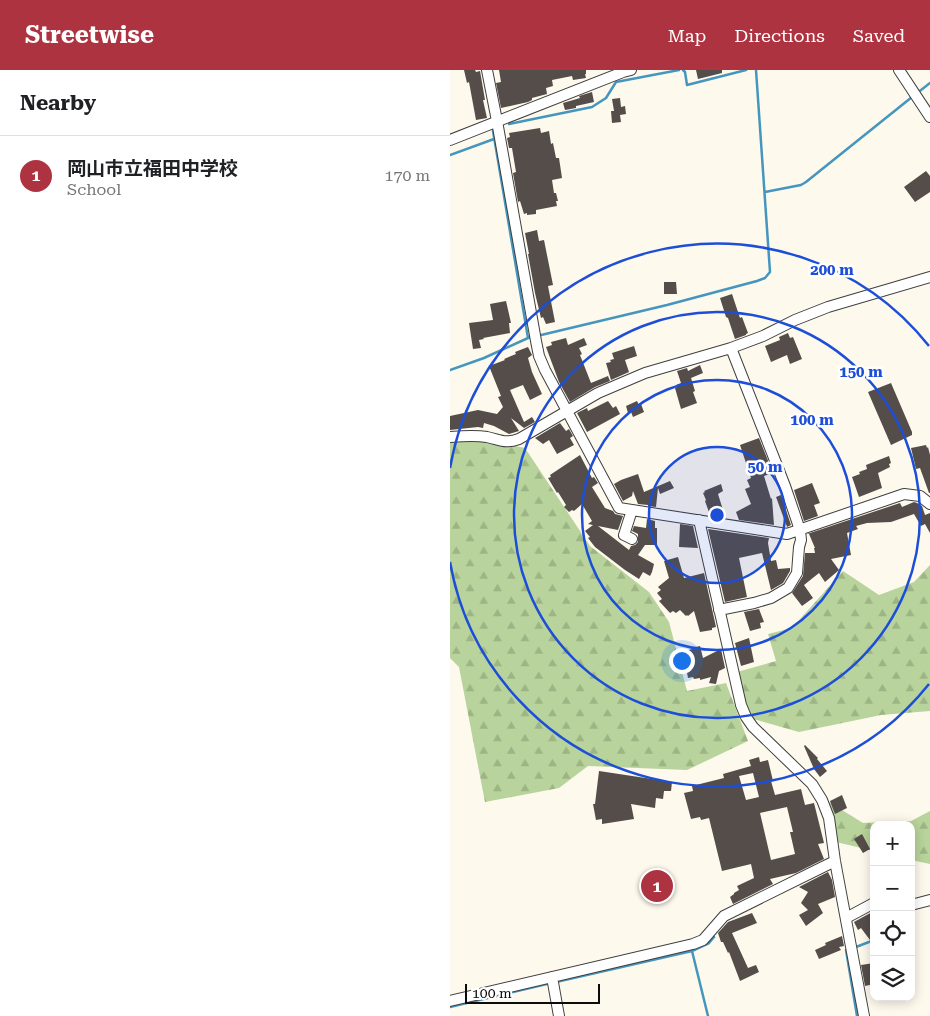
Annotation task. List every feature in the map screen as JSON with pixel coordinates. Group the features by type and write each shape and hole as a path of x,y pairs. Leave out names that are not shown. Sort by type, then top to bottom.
{"street":[{"path":"487,70 539,356 566,411 620,508 787,534 904,494 920,496 930,504"},
{"path":"450,140 630,70"},
{"path":"899,70 930,117"},
{"path":"450,436 486,437 510,443 519,440 598,393 645,373 731,348 828,307 930,276"},
{"path":"719,610 763,601 788,588 797,573 801,540 800,530 785,486 731,348"},
{"path":"632,510 624,535 632,540"},
{"path":"699,520 741,705 746,717 753,727 812,784 822,800 829,818 835,861 864,1016"},
{"path":"450,1001 553,981 693,944 703,940 724,916 835,861"},
{"path":"915,904 930,900"},
{"path":"846,918 870,905"},
{"path":"553,981 559,1016"}],"green space":[{"path":"476,438 525,448 590,546 649,592 669,622 687,691 726,683 748,741 687,770 588,766 559,788 485,802 459,667 450,658 450,441"},
{"path":"930,565 930,711 881,715 799,732 750,718 737,672 776,661 768,634 792,628 843,571 879,595 914,582"},
{"path":"829,802 863,823 870,823 870,850 836,842"},
{"path":"930,811 930,864 915,861 915,821 911,821"}],"building":[{"path":"464,70 480,71 487,118 476,120 469,82 467,83"},
{"path":"499,70 586,70 586,78 573,80 572,76 552,80 553,86 546,88 547,94 532,98 528,102 501,108 496,83 501,82"},
{"path":"696,70 722,70 722,73 698,79"},
{"path":"592,92 594,102 565,110 563,103"},
{"path":"620,98 621,107 625,106 626,114 620,115 621,122 612,123 611,111 614,111 612,99"},
{"path":"540,128 541,133 549,131 556,158 559,158 562,178 552,180 554,193 556,193 558,201 556,201 557,206 536,210 536,214 527,215 527,213 524,214 520,201 518,202 513,173 516,172 512,148 509,148 507,138 510,137 509,133"},
{"path":"926,171 930,176 930,192 915,202 904,187"},
{"path":"537,230 539,241 544,240 553,285 548,286 555,322 546,324 543,317 541,318 535,293 525,233"},
{"path":"664,282 676,282 677,294 664,294"},
{"path":"732,294 740,318 742,317 748,333 735,339 720,298"},
{"path":"506,301 511,323 509,323 510,333 483,338 479,340 481,348 473,349 469,323 493,320 490,304"},
{"path":"788,333 790,338 793,337 802,359 790,364 787,355 771,362 765,346 780,340 779,337"},
{"path":"566,338 568,345 584,338 587,345 579,348 582,354 580,355 591,383 608,376 610,381 595,387 570,402 559,382 546,347 552,345 551,342"},
{"path":"634,346 637,356 625,360 629,372 611,380 606,363 614,359 612,353"},
{"path":"528,347 532,355 528,358 532,372 542,394 530,400 523,385 510,390 524,422 532,417 535,422 524,428 511,418 519,431 509,434 484,423 483,428 450,430 450,416 478,410 497,414 503,407 498,397 501,396 489,366 505,360 516,354 515,352"},
{"path":"700,365 703,373 691,378 697,403 681,409 675,388 677,387 676,385 681,383 677,371 687,368 688,371"},
{"path":"891,383 912,435 891,445 868,392"},
{"path":"608,401 613,408 616,406 620,414 587,432 577,413 587,408 588,411"},
{"path":"637,401 639,405 641,404 644,412 633,417 631,412 628,413 626,406"},
{"path":"560,423 566,431 569,429 573,436 570,438 574,445 557,454 549,440 543,444 535,438"},
{"path":"759,438 773,473 764,476 772,498 774,525 739,520 736,512 751,504 745,489 750,487 747,480 751,478 740,445"},
{"path":"926,445 930,455 930,493 920,468 916,469 911,448"},
{"path":"580,455 592,478 594,477 598,483 592,487 605,508 623,516 618,530 598,526 629,550 631,546 638,542 638,534 632,531 634,526 646,528 647,519 655,521 657,545 645,545 638,555 654,564 650,576 643,572 639,579 595,547 585,531 593,525 588,524 592,521 582,504 574,511 569,512 564,507 566,505 548,478"},
{"path":"889,456 890,467 878,473 882,488 859,497 852,477 867,469 866,465"},
{"path":"638,474 644,492 670,481 674,488 660,494 658,488 656,507 638,504 633,491 632,496 623,501 614,484"},
{"path":"812,483 820,503 814,505 818,516 804,521 794,490"},
{"path":"721,484 723,491 718,494 723,517 710,515 703,493"},
{"path":"781,495 791,525 787,527 776,497"},
{"path":"914,502 922,506 925,515 930,513 930,533 925,524 921,526 914,514 891,522 867,523 856,526 858,529 847,533 851,555 831,559 839,570 825,582 819,573 804,585 813,598 802,606 792,593 803,576 805,553 815,553 815,548 809,534 807,534 900,503 902,507"},
{"path":"680,524 693,526 698,548 679,547"},
{"path":"708,529 769,538 771,561 776,560 778,569 790,568 783,583 771,590 762,553 739,558 747,597 725,602"},
{"path":"678,557 684,578 704,573 716,627 712,628 712,630 700,632 694,611 688,616 680,610 676,613 673,611 670,613 659,601 662,599 657,593 661,590 658,587 669,578 664,561"},
{"path":"759,609 764,622 760,623 761,628 750,631 744,612"},
{"path":"749,638 754,662 741,666 735,643"},
{"path":"700,646 703,658 721,649 725,668 719,671 716,684 709,683 711,677 700,680 700,678 688,678 686,667 683,667 679,653"},
{"path":"805,745 818,758 827,771 820,777 814,769"},
{"path":"759,757 760,762 768,760 775,795 801,789 805,805 814,803 824,843 818,844 824,859 796,873 770,879 773,884 733,904 730,897 739,890 737,886 754,878 751,864 722,871 709,818 701,820 700,817 691,819 684,793 693,791 692,786 724,778 723,774 751,766 749,760","holes":["753,773 759,797 746,800 739,776","787,807 793,832 790,832 795,854 771,860 760,813"]},
{"path":"599,771 672,782 671,791 664,791 663,799 656,798 655,808 631,804 634,819 602,824 602,819 596,820 593,804 595,804"},
{"path":"842,795 847,808 835,814 830,801"},
{"path":"862,834 870,849 863,853 854,839"},
{"path":"828,872 832,880 835,897 818,904 823,913 806,926 799,915 808,910 801,903 808,892 799,887"},
{"path":"752,913 757,923 732,933 748,968 756,965 759,972 740,981 729,952 723,942 721,942 718,933 728,922"},
{"path":"870,913 870,940 861,928 858,930 854,922"},
{"path":"842,936 844,946 839,947 841,950 819,959 815,950 826,945 825,943"},
{"path":"870,964 870,985 865,986 861,965"}],"waterway":[{"path":"509,124 592,107 606,98 616,82 679,70"},
{"path":"683,70 687,85 746,70"},
{"path":"537,336 757,281 765,278 770,272 756,70"},
{"path":"916,94 930,83"},
{"path":"765,192 801,185 806,182 912,97"},
{"path":"493,131 528,338"},
{"path":"450,155 494,139"},
{"path":"450,370 484,358 532,337"},
{"path":"556,982 692,951 709,943 714,937"},
{"path":"856,947 870,941"},
{"path":"847,950 857,1016"},
{"path":"692,951 708,1016"},
{"path":"450,1007 551,983"}],"place":[{"name":"岡山市立福田中学校","path":"657,886"}]}
